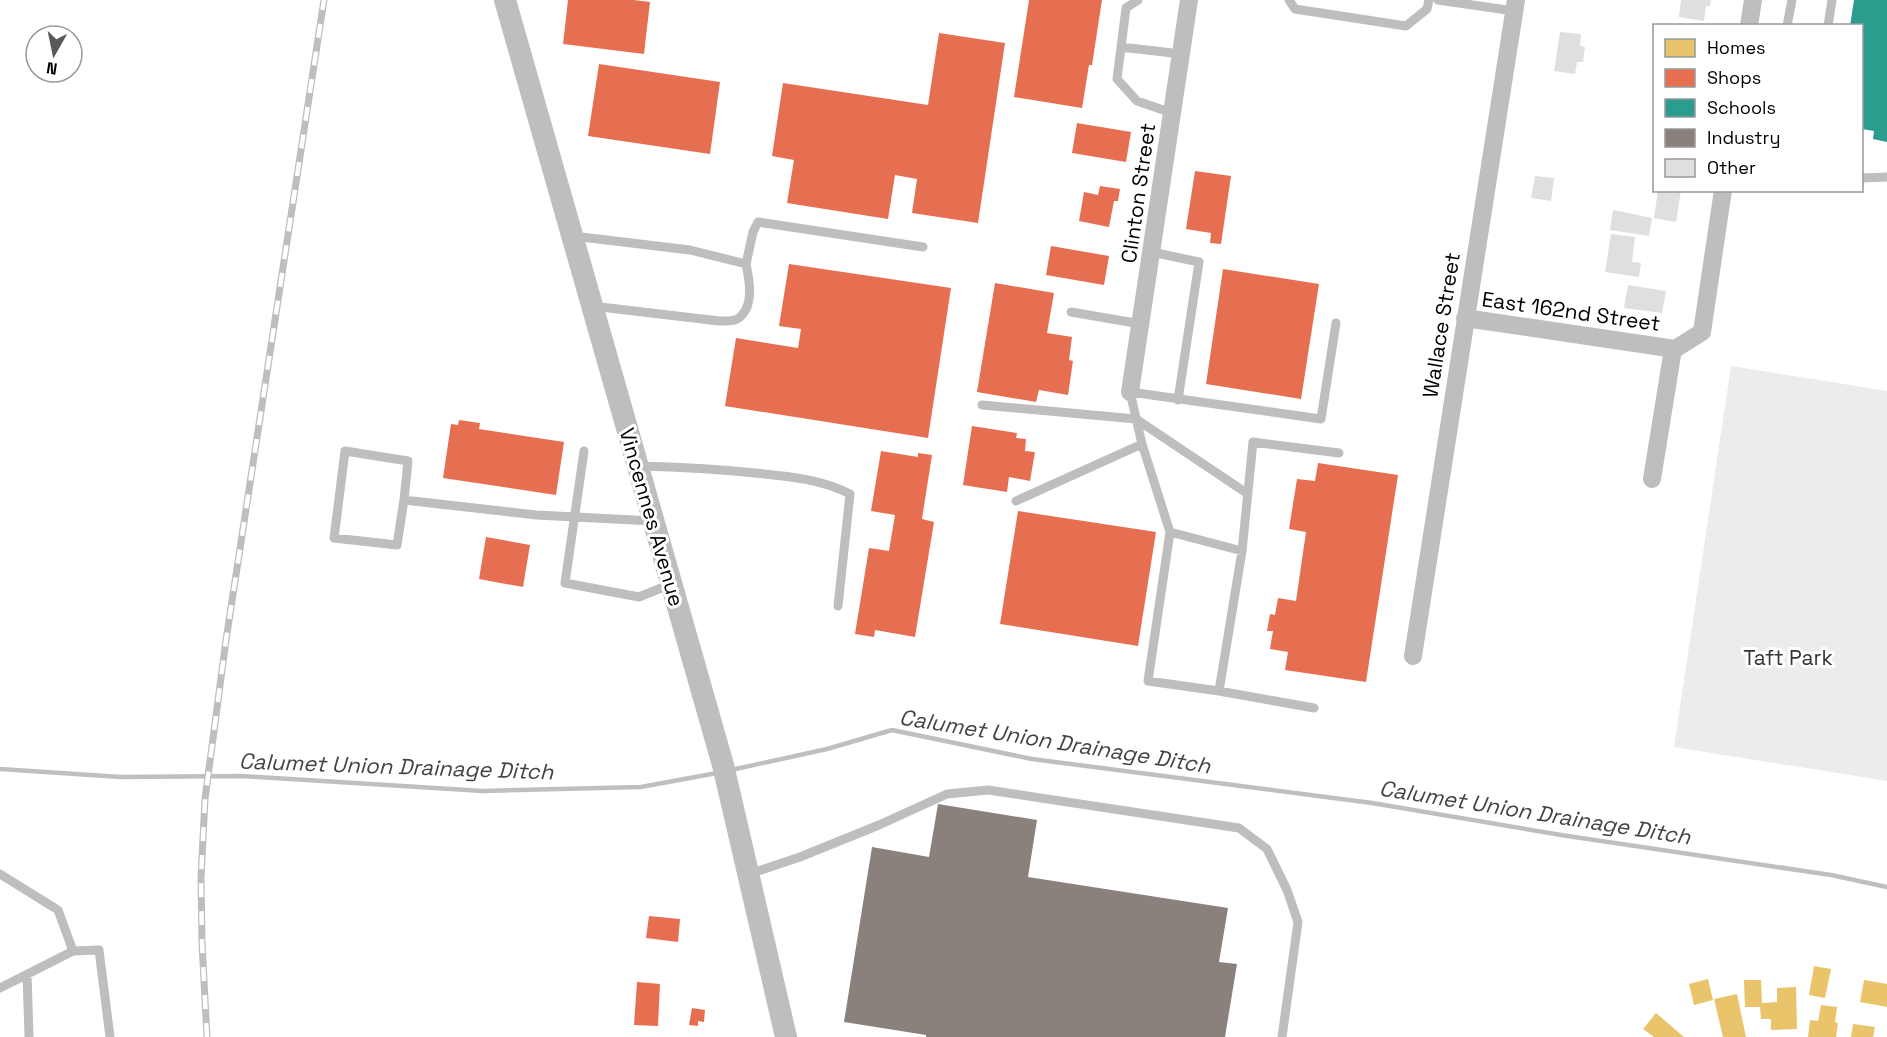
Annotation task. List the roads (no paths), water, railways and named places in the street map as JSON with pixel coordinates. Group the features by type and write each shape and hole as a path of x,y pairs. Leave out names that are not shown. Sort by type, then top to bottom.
{"street":[{"name":"Vincennes Avenue","path":"505,0 726,774 786,1037"},
{"name":"Clinton Street","path":"1130,392 1189,0"},
{"path":"1752,24 1753,0"},
{"name":"Wallace Street","path":"1413,656 1515,5"},
{"name":"East 162nd Street","path":"1465,318 1675,349 1702,332 1723,192"},
{"path":"1652,479 1673,349"}],"lane":[{"path":"1138,0 1126,8 1117,79 1137,101 1172,113"},
{"path":"1289,0 1295,9 1406,26 1427,9 1429,0"},
{"path":"1438,0 1515,5"},
{"path":"1788,24 1792,0"},
{"path":"1828,24 1832,0"},
{"path":"1121,47 1181,54"},
{"path":"1863,178 1887,177"},
{"path":"592,306 733,321 742,316 747,305 750,292 746,264 753,232 758,222 923,247"},
{"path":"572,236 690,250 746,264"},
{"path":"1152,252 1199,262 1178,399"},
{"path":"1071,312 1141,324"},
{"path":"1314,708 1148,681 1170,532 1142,444 1130,392 1321,419 1336,323"},
{"path":"982,405 1136,419 1248,494"},
{"path":"1219,692 1242,551 1253,442 1340,453"},
{"path":"1016,501 1142,444"},
{"path":"584,450 565,583 639,597 672,584"},
{"path":"345,452 408,461 404,500 397,545 334,537 345,452"},
{"path":"638,466 704,468 775,475 820,483 839,488 850,494 838,606"},
{"path":"404,500 575,518 653,521"},
{"path":"1170,532 1242,551"},
{"path":"749,874 800,857 947,794 988,790 1239,828 1267,849 1287,890 1298,922 1282,1037"},
{"path":"3,879 58,910 73,951"},
{"path":"0,988 73,951 99,950 110,1037"},
{"path":"27,974 29,1037"}],"waterway":[{"name":"Calumet Union Drainage Ditch","path":"731,770 827,749 892,730 1032,759 1372,803 1561,835 1831,875 1887,887"},
{"name":"Calumet Union Drainage Ditch","path":"0,769 121,777 241,776 483,791 641,787 717,773"}],"railway":[{"path":"207,1037 201,878 205,799 226,640 324,0"}],"park label":[{"name":"Taft Park","path":"1788,657"}]}
